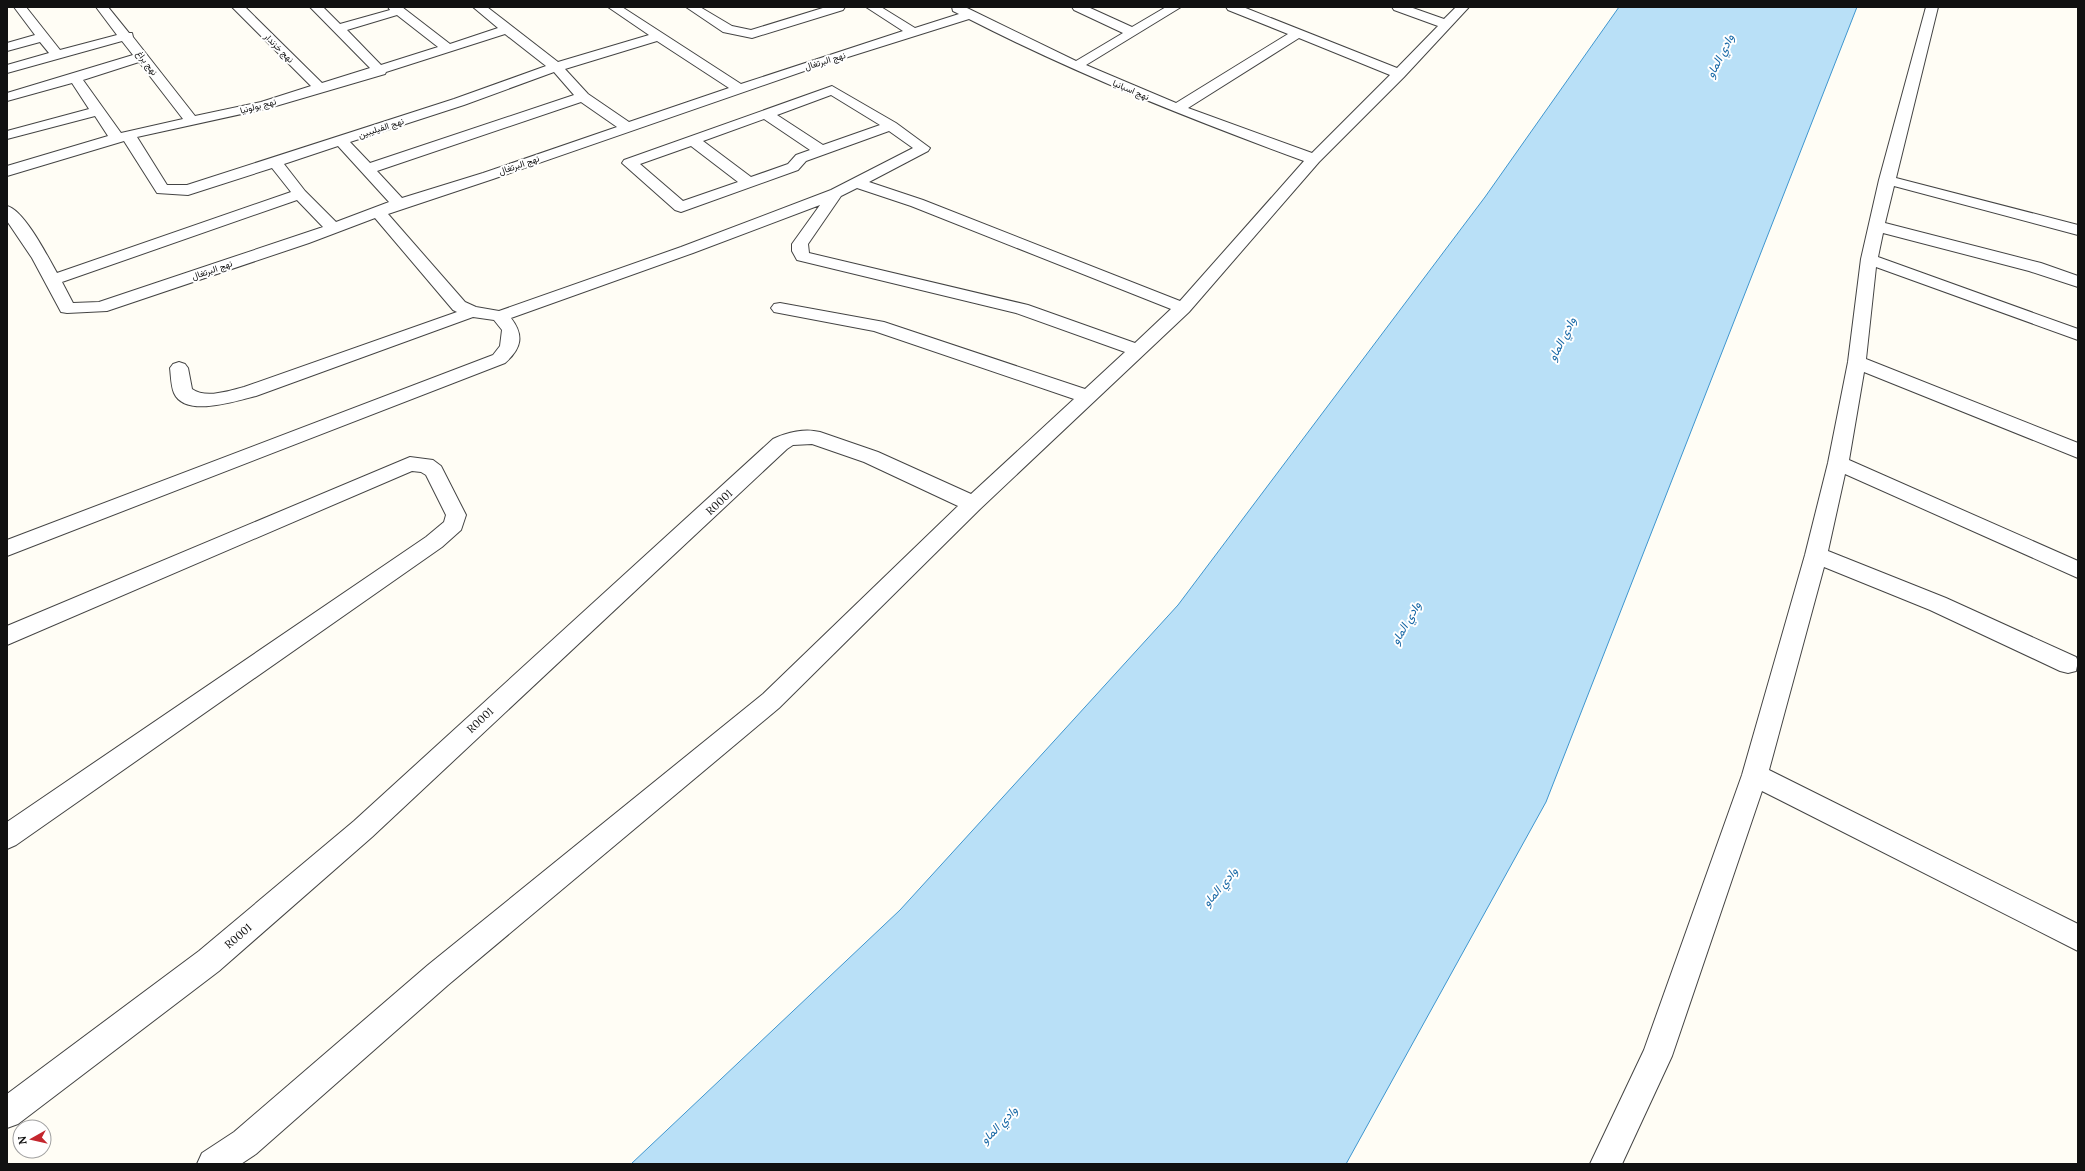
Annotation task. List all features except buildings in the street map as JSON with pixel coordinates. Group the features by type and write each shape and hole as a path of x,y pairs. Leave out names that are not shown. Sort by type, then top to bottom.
{"street":[{"path":"20,7 58,56"},
{"name":"نهج براغ","path":"102,7 127,36 191,120"},
{"name":"نهج خزندار","path":"238,7 320,88"},
{"path":"316,7 380,71"},
{"path":"479,7 505,29 556,67 583,96 628,128"},
{"path":"692,7 733,32 752,34 839,7"},
{"path":"872,7 913,32"},
{"name":"نهج اسبانيا","path":"955,7 1076,66 1176,109 1314,159"},
{"path":"1078,7 1132,32"},
{"path":"1076,66 1175,7"},
{"path":"1232,7 1399,74"},
{"path":"1398,7 1445,24"},
{"path":"213,1164 245,1143 438,975 771,701 973,504 1183,308 1314,159 1463,7"},
{"path":"1606,1164 1656,1056 1755,775 1816,555 1838,463 1857,362 1869,259 1887,180 1932,7"},
{"path":"338,29 397,9 448,49"},
{"path":"619,10 639,9"},
{"path":"619,10 740,89"},
{"name":"نهج البرتغال","path":"53,280 67,308 101,307 303,240 332,227 376,211 488,176 798,69 969,15"},
{"path":"21,30 35,26"},
{"name":"نهج بولونيا","path":"7,171 123,136 191,120 235,112 380,71 489,36 505,29"},
{"path":"1176,109 1299,33"},
{"path":"7,69 127,36"},
{"name":"نهج الفيليبين","path":"123,136 162,190 188,190 459,102 556,67 660,36"},
{"path":"7,47 44,38"},
{"path":"7,97 142,57"},
{"path":"376,211 459,306 472,312 500,316 687,250 836,193 923,148 891,126 798,69"},
{"path":"75,78 97,111 123,136"},
{"path":"832,90 629,163 681,207 792,167 801,158 891,126"},
{"path":"368,169 583,96"},
{"path":"7,135 97,111"},
{"path":"766,114 821,151"},
{"path":"692,140 749,183"},
{"path":"340,141 368,169 399,204"},
{"path":"275,162 300,194 332,227"},
{"path":"1887,180 2078,230"},
{"path":"857,183 917,203 1183,308"},
{"path":"836,193 800,244 800,251 803,256 1022,309 1138,350"},
{"path":"7,211 17,223 53,280 300,194"},
{"path":"1876,226 2036,267 2078,282"},
{"path":"1869,259 2078,335"},
{"path":"780,308 878,326 1088,397"},
{"path":"179,368 183,392 194,400 220,399 249,392 472,312"},
{"path":"7,548 499,359 508,352 511,337 511,330 500,316"},
{"path":"1857,362 2078,451"},
{"name":"R0001","path":"7,1113 209,961 363,829 780,444 790,439 813,437 883,462 973,504"},
{"path":"1838,463 2078,570"},
{"path":"7,636 410,464 426,465 434,471 456,515 454,525 434,542 7,837"},
{"path":"1816,555 1938,604 2068,664"},
{"path":"1755,775 2078,938"}],"water":[{"name":"وادي الماو","path":"1619,7 1857,7 1546,802 1346,1164 631,1164 900,910 1178,605 1485,197"}]}
